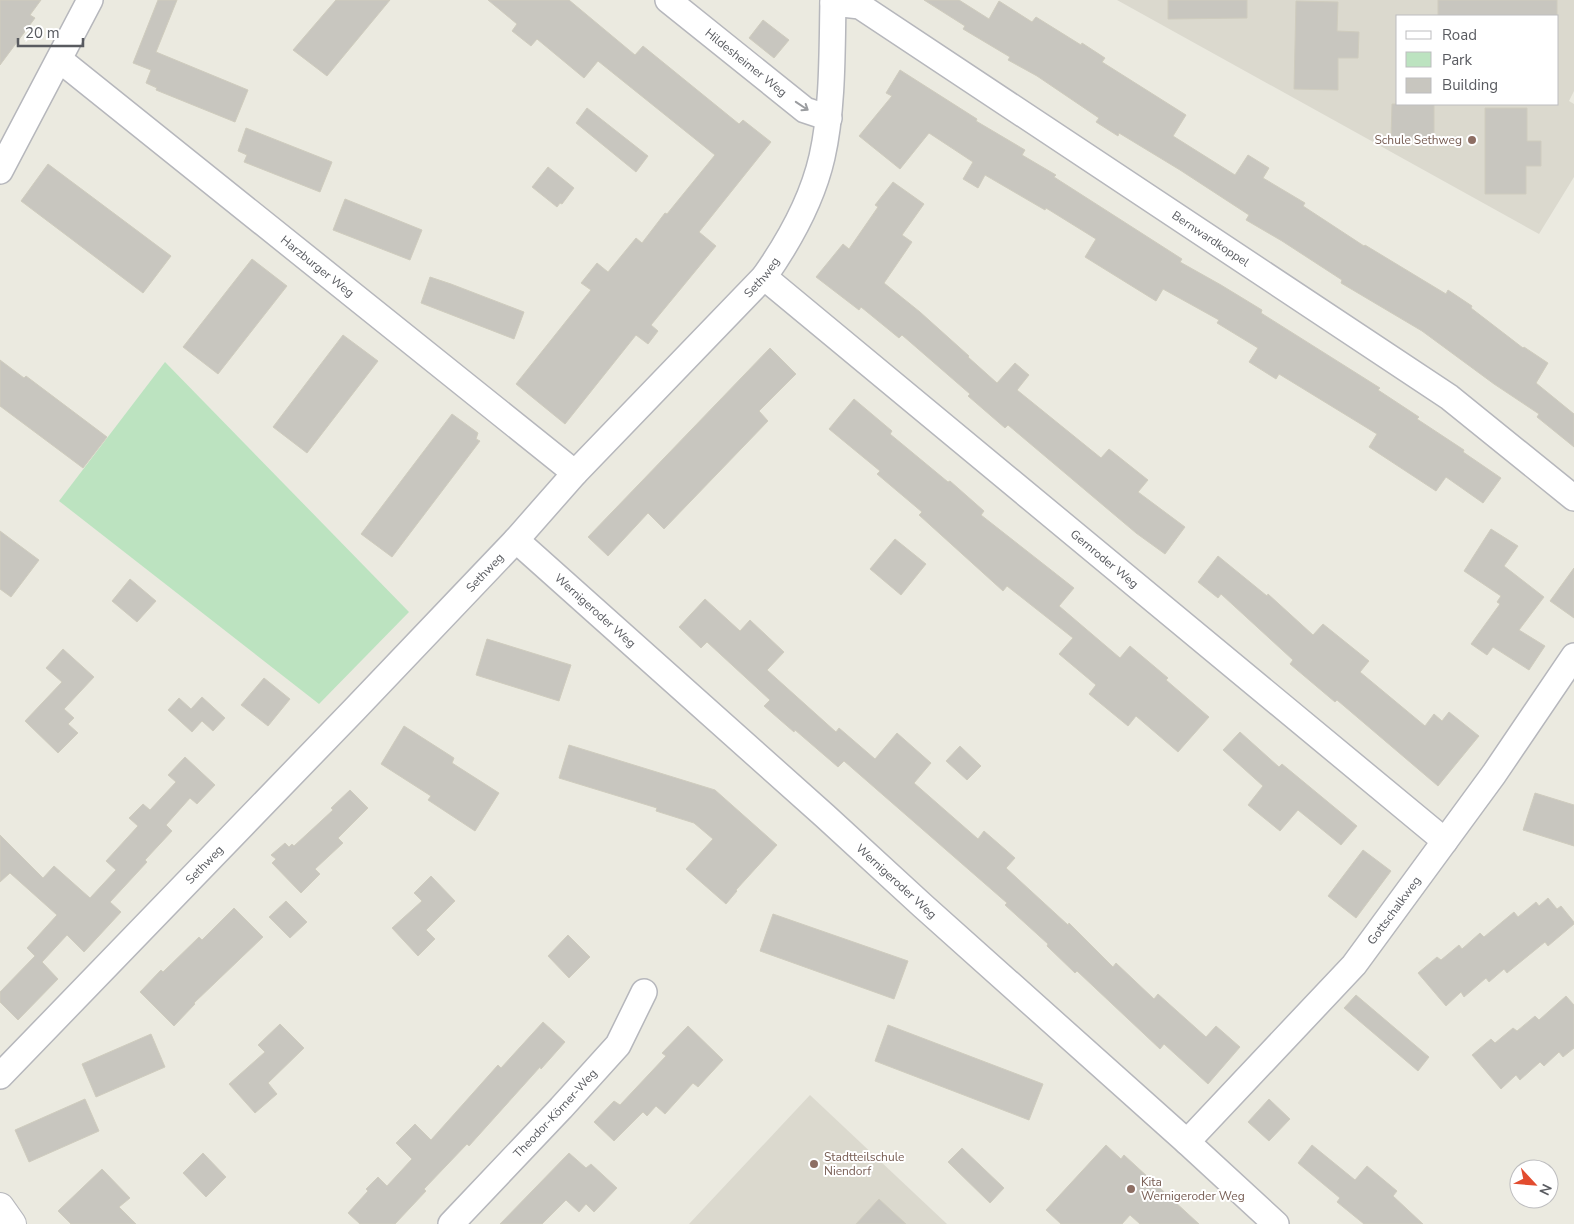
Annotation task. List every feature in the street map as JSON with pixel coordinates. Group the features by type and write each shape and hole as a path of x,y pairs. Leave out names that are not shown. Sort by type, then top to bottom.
{"street":[{"path":"0,171 90,0"},
{"name":"Hildesheimer Weg","path":"668,0 805,110 829,118"},
{"name":"Sethweg","path":"0,1076 516,540 575,473 764,277 786,245 809,199 822,158 829,118 833,2"},
{"name":"Bernwardkoppel","path":"833,2 860,6 1441,392 1574,498"},
{"name":"Harzburger Weg","path":"60,60 575,473"},
{"name":"Gernroder Weg","path":"764,277 1445,841"},
{"name":"Wernigeroder Weg","path":"516,540 818,809 1276,1224"},
{"name":"Gottschalkweg","path":"1187,1142 1354,965 1494,774 1574,656"},
{"name":"Theodor-Körner-Weg","path":"451,1224 618,1045 644,992"},
{"path":"0,1207 12,1224"}],"shaded area":[{"name":"Schule Sethweg","path":"1117,0 1574,0 1574,91 1569,101 1574,104 1574,177 1539,234"},
{"name":"Stadtteilschule Niendorf","path":"810,1095 947,1224 689,1224"}],"green space":[{"path":"165,362 409,612 319,704 59,501"}],"building":[{"path":"0,0 41,0 30,15 35,18 0,65"},
{"path":"158,0 177,0 156,52 248,90 235,122 156,90 157,88 146,83 151,70 133,63"},
{"path":"336,0 390,0 327,76 293,50"},
{"path":"488,0 569,0 635,55 643,46 739,124 743,120 771,142 699,232 716,246 651,325 658,331 648,344 636,335 565,424 516,384 591,290 581,283 597,263 608,272 636,238 642,243 715,155 598,61 584,78 537,39 531,46 512,31 517,24"},
{"path":"924,0 959,0 989,19 999,1 1032,22 1036,17 1105,58 1102,62 1186,115 1173,136 1235,175 1248,155 1269,168 1263,178 1305,203 1303,206 1364,246 1446,294 1448,290 1472,306 1471,308 1523,348 1548,363 1536,383 1574,414 1574,447 1537,417 1539,414 1494,384 1422,331 1341,283 1342,280 1246,220 1249,215 1180,170 1119,133 1118,136 1096,122 1099,118 1037,76 1008,60 1010,57 963,29 965,26"},
{"path":"1168,0 1247,0 1247,18 1168,19"},
{"path":"1438,0 1557,0 1557,15 1438,15"},
{"path":"1296,1 1338,2 1337,31 1359,32 1358,58 1338,58 1338,90 1294,89"},
{"path":"763,20 789,40 774,58 749,38"},
{"path":"900,70 977,119 976,121 1025,150 1022,155 1056,175 1054,177 1182,259 1180,262 1262,310 1261,313 1380,388 1378,390 1419,417 1417,419 1464,450 1463,452 1501,478 1483,503 1446,477 1436,491 1369,447 1377,434 1279,374 1276,379 1249,362 1258,348 1217,323 1219,320 1163,289 1156,301 1085,257 1096,239 1046,208 1045,210 985,175 978,188 963,179 973,162 929,133 900,169 859,136 892,96 886,93"},
{"path":"1392,104 1434,105 1434,139 1391,139"},
{"path":"587,108 648,156 636,172 576,123"},
{"path":"1485,108 1527,108 1527,141 1541,141 1541,166 1526,166 1526,194 1485,194"},
{"path":"246,128 332,162 320,192 244,162 247,155 238,151"},
{"path":"48,164 171,256 143,293 21,201"},
{"path":"548,167 574,188 562,204 560,203 557,207 532,187"},
{"path":"893,182 924,204 902,235 912,242 884,283 920,312 997,383 1015,363 1029,375 1017,390 1101,458 1109,449 1148,480 1138,492 1185,527 1165,554 1136,533 1008,425 1005,428 968,396 970,394 902,335 899,338 861,307 859,310 816,277 843,244 849,249 878,207 875,205"},
{"path":"345,199 422,230 410,260 333,230"},
{"path":"252,259 287,286 218,374 183,347"},
{"path":"430,277 524,312 514,339 421,303"},
{"path":"343,335 378,361 307,453 273,427"},
{"path":"770,348 796,374 759,411 768,421 664,529 648,513 608,556 588,537"},
{"path":"0,360 24,378 26,376 107,437 83,468 0,406"},
{"path":"854,399 892,431 890,434 948,482 950,481 984,511 981,515 1074,588 1059,606 1120,658 1130,646 1168,678 1166,680 1209,717 1178,752 1136,716 1128,726 1089,694 1096,685 1059,654 1073,638 1007,586 1003,591 919,515 922,512 877,474 880,471 829,429"},
{"path":"452,414 478,433 476,439 480,441 392,557 361,534"},
{"path":"1491,529 1518,546 1504,566 1544,597 1519,630 1545,646 1529,670 1493,647 1487,655 1471,644 1500,604 1497,602 1501,596 1464,571"},
{"path":"0,531 39,560 11,597 0,589"},
{"path":"895,539 926,564 901,595 870,569"},
{"path":"1218,556 1267,596 1268,594 1313,635 1323,624 1369,661 1360,672 1425,726 1434,714 1442,721 1449,712 1479,736 1438,786 1337,700 1335,702 1290,664 1293,660 1221,594 1218,598 1198,582"},
{"path":"1574,568 1574,618 1550,601"},
{"path":"130,579 156,601 137,622 112,601"},
{"path":"705,599 740,631 750,620 784,652 767,670 836,732 839,728 875,759 897,733 931,763 914,783 978,839 984,831 1015,858 1006,868 1068,925 1069,923 1113,967 1116,963 1154,999 1158,994 1206,1037 1216,1026 1240,1047 1208,1084 1164,1044 1160,1049 1077,971 1075,973 1047,946 1048,944 1005,905 1007,903 844,761 838,767 764,706 770,700 707,642 701,648 679,627"},
{"path":"487,639 571,665 559,701 476,675"},
{"path":"63,649 94,677 64,709 74,718 68,724 78,733 58,753 25,721 62,682 46,668"},
{"path":"264,678 290,699 268,726 241,705"},
{"path":"202,697 225,718 213,731 202,721 192,732 168,710 179,698 191,709"},
{"path":"404,726 454,758 452,763 499,793 475,831 428,800 431,796 381,764"},
{"path":"1240,732 1279,767 1282,764 1357,826 1341,845 1298,810 1280,831 1248,805 1263,786 1223,750"},
{"path":"569,745 715,790 777,845 736,890 726,904 686,869 713,839 694,823 656,811 657,808 559,778"},
{"path":"960,746 981,766 967,780 946,761"},
{"path":"185,757 215,785 197,804 190,798 166,825 172,831 145,860 147,862 110,902 121,912 84,952 67,935 42,962 58,979 18,1020 0,1002 0,992 35,956 27,948 57,915 10,873 0,882 0,835 43,878 54,866 90,898 116,870 106,861 138,826 129,818 143,804 150,810 176,782 168,775"},
{"path":"350,790 368,808 338,838 343,843 315,869 320,874 301,893 272,863 276,859 271,855 285,843 289,847 292,844 294,846 333,810 331,808"},
{"path":"1535,793 1574,805 1574,846 1523,830"},
{"path":"1363,850 1391,871 1356,918 1328,896"},
{"path":"431,876 455,901 426,930 435,939 418,956 392,928 422,901 414,893"},
{"path":"1548,898 1557,909 1561,906 1574,924 1548,946 1545,942 1507,973 1504,969 1489,982 1486,978 1464,997 1461,992 1446,1006 1418,973 1437,957 1441,960 1459,945 1462,949 1480,933 1484,937 1514,912 1518,917 1536,902 1539,906"},
{"path":"286,901 307,922 290,938 269,917"},
{"path":"234,908 263,937 194,1003 174,1026 140,992 161,970 163,972 199,937 202,940"},
{"path":"773,914 908,961 894,999 760,951"},
{"path":"568,935 590,957 569,978 548,956"},
{"path":"1356,995 1429,1057 1418,1071 1344,1008"},
{"path":"1566,996 1574,1005 1574,1048 1563,1057 1559,1052 1544,1066 1540,1062 1520,1080 1516,1075 1501,1089 1472,1055 1491,1039 1495,1043 1513,1028 1517,1031 1535,1016 1539,1020"},
{"path":"543,1022 565,1042 469,1146 467,1144 424,1189 426,1191 395,1224 360,1224 348,1213 368,1191 366,1189 378,1177 387,1186 412,1159 396,1143 415,1124 431,1140 498,1065 501,1068"},
{"path":"280,1024 304,1048 268,1083 277,1094 255,1113 229,1084 265,1052 258,1045"},
{"path":"888,1025 1043,1084 1029,1120 875,1061"},
{"path":"688,1026 723,1060 698,1087 693,1083 665,1114 656,1106 647,1116 643,1112 614,1141 594,1122 614,1101 620,1105 666,1056 662,1053"},
{"path":"151,1034 165,1067 96,1097 82,1064"},
{"path":"85,1099 99,1131 29,1162 15,1130"},
{"path":"1269,1099 1290,1119 1269,1141 1248,1122"},
{"path":"1106,1145 1121,1159 1124,1155 1199,1224 1140,1224 1130,1215 1122,1224 1061,1224 1046,1210"},
{"path":"1312,1145 1355,1180 1367,1166 1397,1191 1393,1196 1423,1224 1364,1224 1337,1202 1340,1198 1298,1163"},
{"path":"962,1148 1004,1188 990,1203 948,1162"},
{"path":"203,1153 226,1177 206,1197 183,1173"},
{"path":"569,1153 586,1168 591,1164 617,1188 594,1212 586,1204 579,1212 566,1200 542,1224 500,1224"},
{"path":"102,1169 130,1198 119,1207 136,1224 71,1224 58,1211"},
{"path":"879,1199 906,1224 856,1224"}],"place":[{"name":"Schule Sethweg","path":"1472,140"},
{"name":"Stadtteilschule Niendorf","path":"814,1164"},
{"name":"Kita Wernigeroder Weg","path":"1131,1189"}]}
